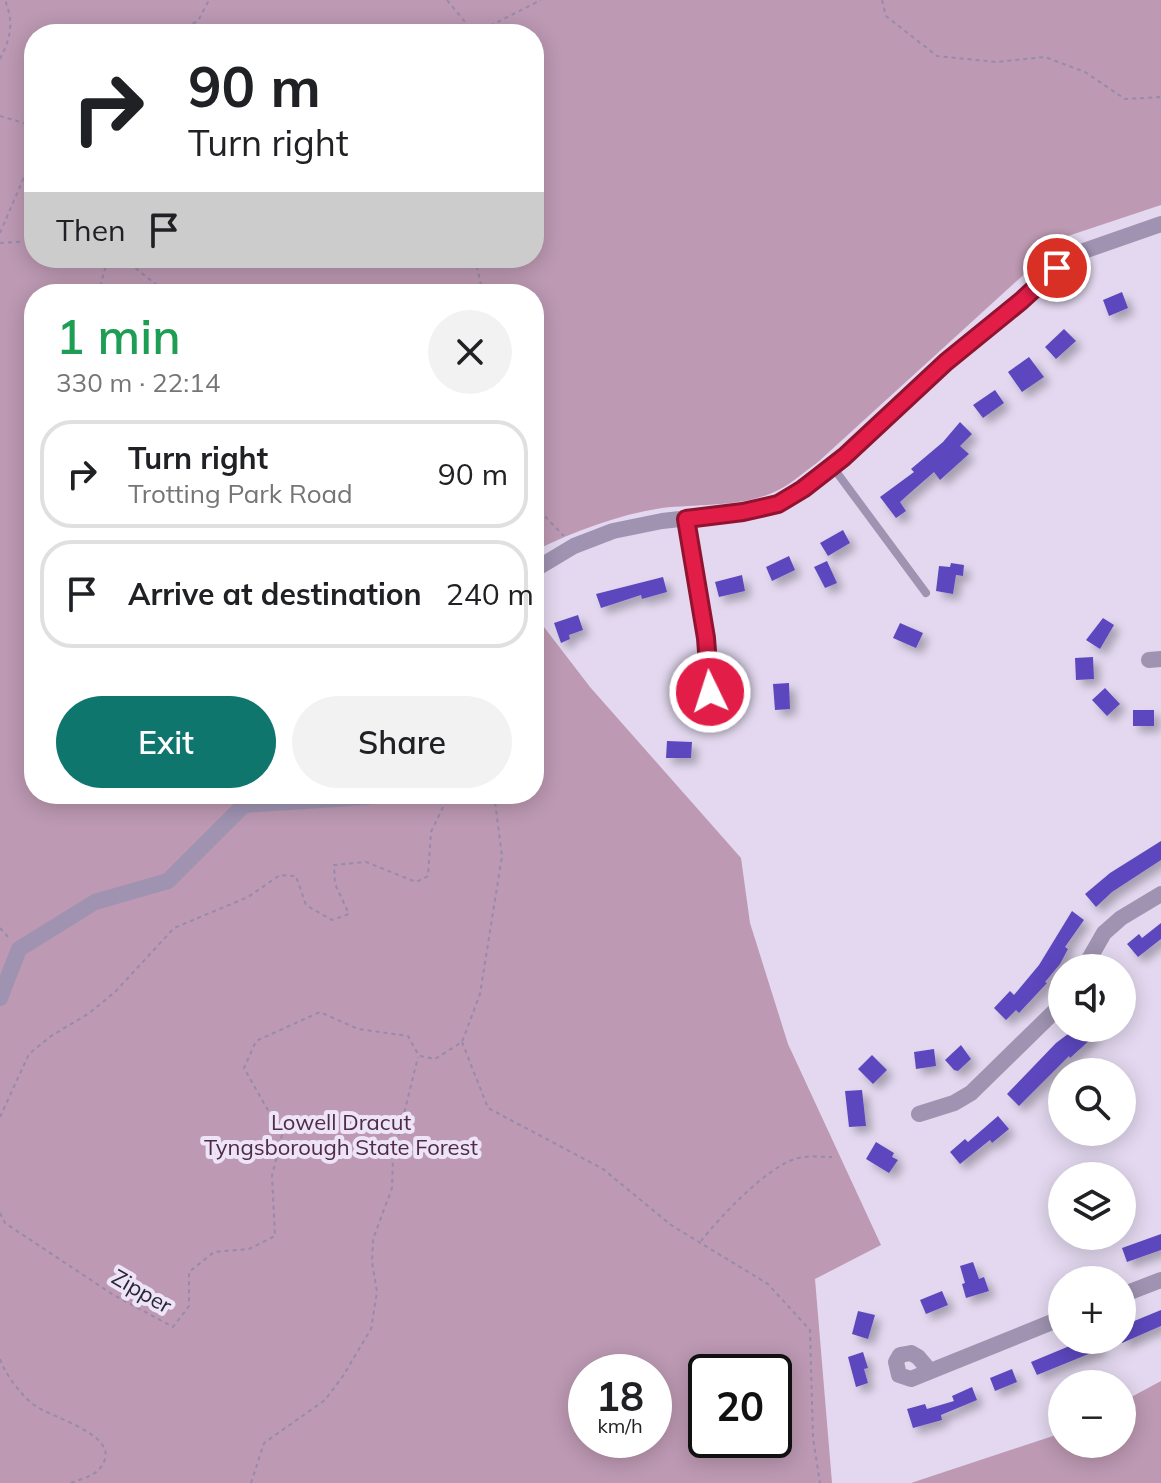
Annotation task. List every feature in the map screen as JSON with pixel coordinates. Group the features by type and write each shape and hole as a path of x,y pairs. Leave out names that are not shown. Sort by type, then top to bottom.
{"street":[{"path":"544,564 574,546 613,531 778,504 832,466 946,362 1075,254 1161,224"},
{"path":"0,998 19,949 95,902 168,881 244,805 259,804"},
{"path":"1092,954 1104,933 1121,918 1161,894"},
{"path":"919,1114 954,1103 971,1093 1048,1018"},
{"path":"1136,1290 1161,1280"},
{"path":"930,1371 1048,1324"}],"lane":[{"path":"832,466 926,593"},
{"path":"686,519 706,638 710,692"}],"path":[{"path":"0,59 12,28 5,0"},
{"path":"192,24 198,21 209,0"},
{"path":"447,0 467,24"},
{"path":"495,24 541,0"},
{"path":"882,0 886,16 937,56 996,62 1045,57 1085,72 1125,99 1161,97"},
{"path":"0,116 24,123"},
{"path":"0,233 24,177"},
{"path":"0,243 24,242"},
{"path":"136,268 156,284"},
{"path":"544,515 574,546"},
{"path":"0,1117 29,1054 115,992 174,928 248,897 280,875 296,876 306,905 332,920 349,914 335,884 334,865 366,862 416,882 428,876 431,832 444,804"},
{"path":"251,1483 264,1443 325,1400 371,1329 377,1292 372,1262 373,1239 392,1188 393,1158 419,1056 435,1059 462,1042 480,994 502,856 495,804"},
{"name":"Zipper","path":"0,1213 5,1223 112,1294 173,1327 189,1306 189,1272 214,1252 249,1249 275,1236 272,1176 282,1135 244,1068 256,1041 320,1012 358,1029 408,1036 419,1056"},
{"path":"462,1042 488,1108 603,1169 671,1225 768,1284 810,1330 813,1438 820,1483"},
{"path":"700,1242 716,1222 770,1172 795,1158 832,1157"},
{"path":"0,1359 4,1369 33,1405 95,1436 105,1447 107,1455 101,1469 70,1483"}],"green space":[{"name":"Lowell Dracut Tyngsborough State Forest","path":"0,0 1161,0 1161,205 1065,237 818,462 784,487 759,498 662,508 629,515 581,530 544,547 544,284 24,284 24,804 544,804 544,627 590,687 741,858 750,923 788,1044 881,1245 815,1279 832,1483 0,1483"},
{"path":"1161,1381 1161,1483 911,1483 1048,1438 1048,1458 1136,1458 1136,1394"}],"building":[{"path":"1122,292 1128,308 1109,316 1103,300"},
{"path":"1064,329 1076,341 1056,359 1045,347"},
{"path":"1029,357 1044,377 1022,392 1008,372"},
{"path":"995,390 1004,403 983,418 973,405"},
{"path":"960,422 972,434 960,446 969,454 940,480 934,472 910,493 900,502 906,511 896,518 880,497 914,472 911,469 943,442"},
{"path":"843,530 850,543 828,556 820,543"},
{"path":"789,556 795,570 772,581 766,567"},
{"path":"827,561 837,583 825,588 814,567"},
{"path":"951,563 964,565 963,576 956,575 953,594 936,591 939,566 950,567"},
{"path":"742,575 745,591 719,597 715,582"},
{"path":"663,577 667,592 642,599 641,595 601,608 596,594"},
{"path":"578,615 583,630 569,635 570,639 561,643 554,623"},
{"path":"1103,618 1114,625 1100,649 1086,640"},
{"path":"900,623 923,633 916,648 893,638"},
{"path":"1093,657 1094,679 1076,680 1075,658"},
{"path":"789,683 790,709 775,710 773,684"},
{"path":"1105,688 1120,704 1107,716 1092,700"},
{"path":"1133,710 1154,710 1154,726 1133,726"},
{"path":"667,741 692,742 691,758 666,758"},
{"path":"1161,841 1161,860 1112,892 1096,907 1085,894 1110,873"},
{"path":"1072,911 1084,920 1065,947 1068,949 1065,954 1048,954 1047,983 1019,1013 1016,1010 1006,1020 994,1008 1010,991 1014,995 1039,965"},
{"path":"1161,923 1161,939 1138,957 1127,944 1139,934 1142,938"},
{"path":"1088,1042 1070,1058 1048,1058 1048,1077 1019,1106 1007,1094 1056,1043"},
{"path":"961,1045 971,1059 958,1071 945,1060"},
{"path":"934,1049 936,1066 916,1069 914,1052"},
{"path":"872,1055 887,1070 873,1084 858,1069"},
{"path":"862,1090 866,1126 849,1127 845,1091"},
{"path":"998,1116 1009,1129 960,1164 950,1152 965,1139 968,1142"},
{"path":"876,1142 894,1153 892,1157 898,1160 889,1173 866,1159"},
{"path":"1161,1234 1161,1250 1127,1262 1123,1250 1136,1250 1136,1243"},
{"path":"973,1262 979,1279 984,1277 989,1291 966,1298 960,1266"},
{"path":"942,1291 948,1305 926,1314 920,1300"},
{"path":"1161,1310 1161,1326 1136,1337 1136,1320"},
{"path":"858,1311 875,1315 868,1339 852,1334"},
{"path":"863,1352 868,1383 856,1387 848,1357"},
{"path":"1050,1354 1089,1354 1037,1375 1031,1362"},
{"path":"1012,1369 1017,1382 995,1391 990,1378"},
{"path":"972,1387 977,1400 941,1415 942,1420 913,1428 907,1409 925,1404 927,1409 954,1401 952,1396"}],"route":[{"path":"710,692 706,638 686,519 778,504 803,489 844,457 946,362 1057,268"}]}
